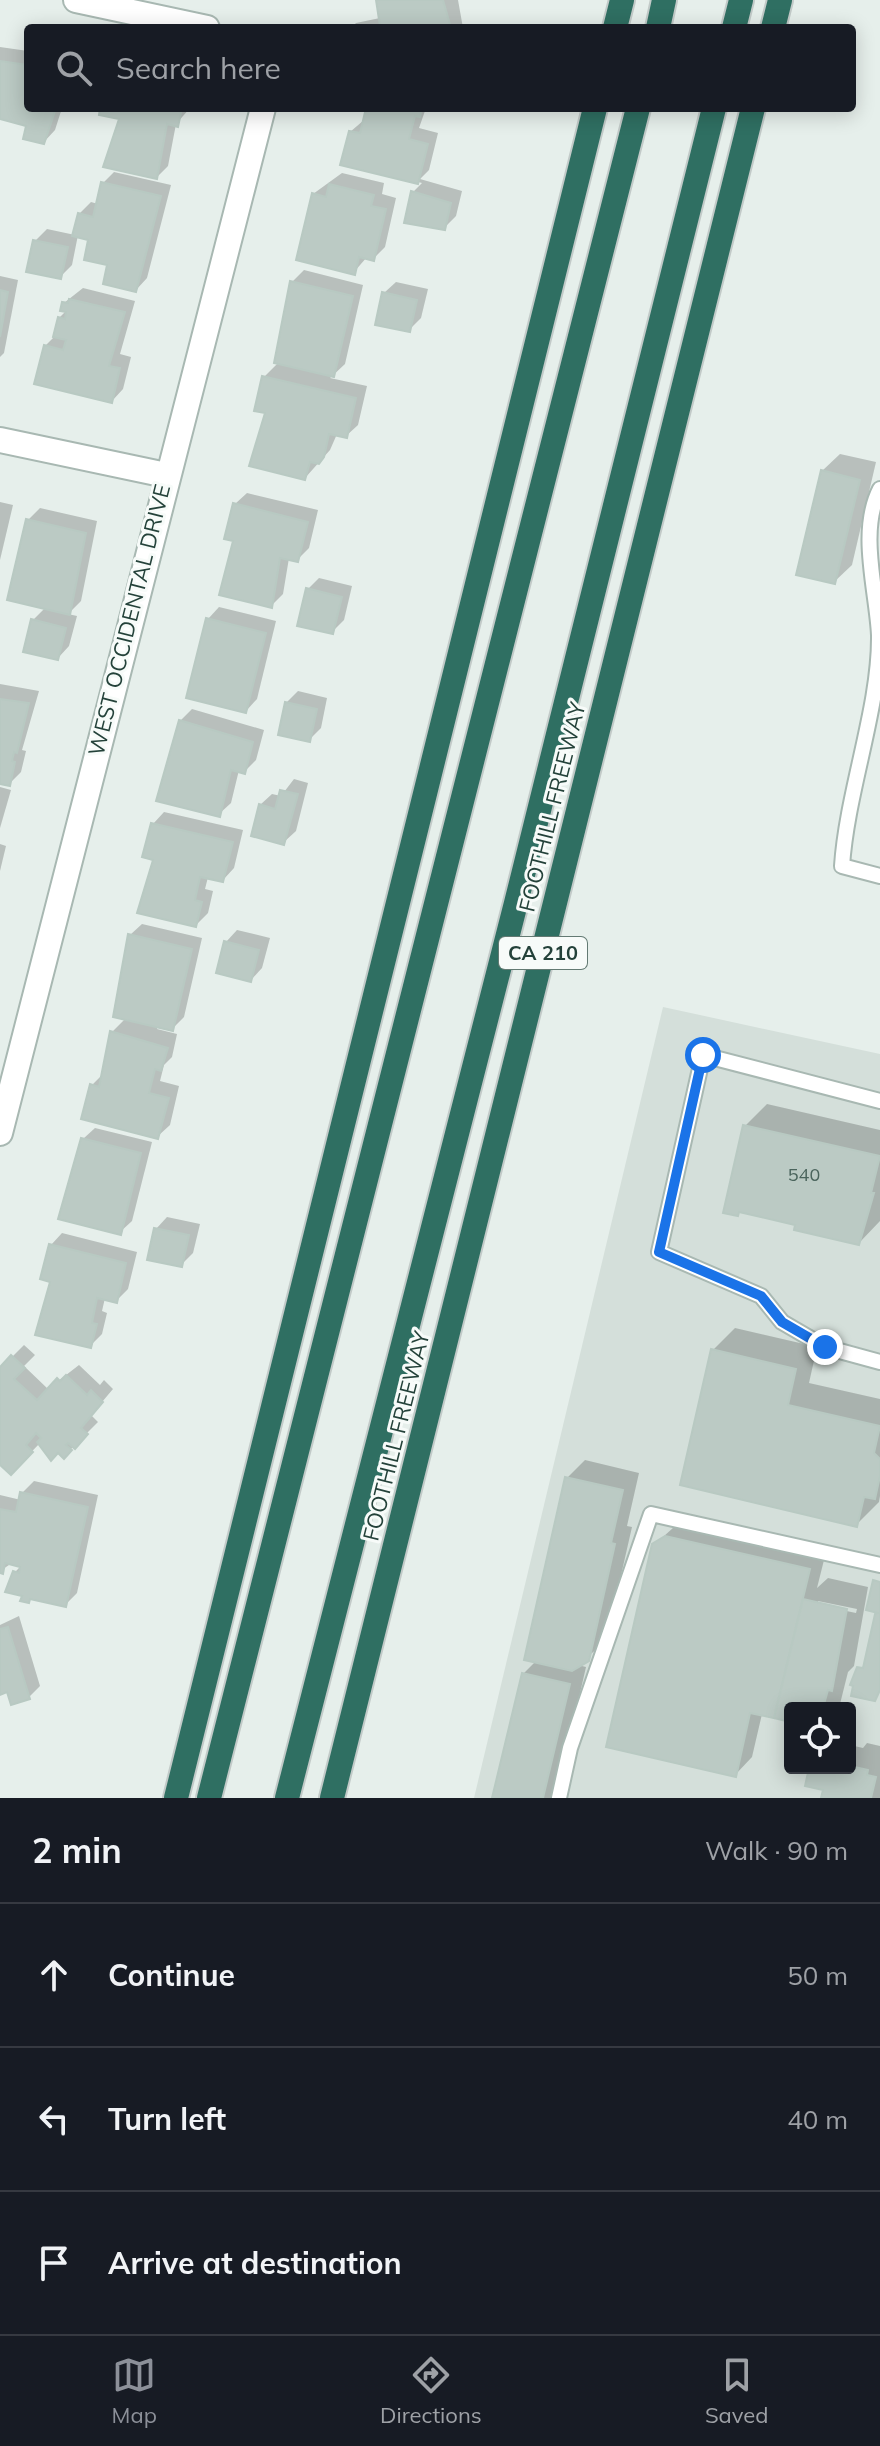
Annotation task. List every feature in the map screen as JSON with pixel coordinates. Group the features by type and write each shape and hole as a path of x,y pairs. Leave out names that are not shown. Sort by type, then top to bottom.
{"highway":[{"path":"616,24 622,0"},
{"path":"659,24 664,0"},
{"path":"735,24 741,0"},
{"path":"774,24 780,0"},
{"path":"176,1798 594,112"},
{"path":"209,1798 637,112"},
{"path":"287,1798 508,934 713,112"},
{"name":"FOOTHILL FREEWAY","path":"332,1798 752,112"}],"street":[{"path":"76,0 188,24"},
{"name":"WEST OCCIDENTAL DRIVE","path":"0,1133 166,475 262,112"},
{"path":"0,440 166,475"}],"lane":[{"path":"880,489 870,557 879,637 873,691 845,825 842,866 880,876"},
{"path":"880,1101 703,1055 659,1252 761,1296 782,1322 825,1347 880,1362"},
{"path":"559,1798 570,1748 651,1514 880,1565"}],"shaded area":[{"path":"663,1007 880,1054 880,1798 474,1798"}],"building":[{"path":"376,0 443,0 450,24 380,24"},
{"path":"0,61 24,64 24,112 55,112 44,144 23,139 26,126 0,119"},
{"path":"99,112 181,112 178,127 167,124 157,179 103,167 119,119 99,115"},
{"path":"365,112 421,112 420,117 415,116 409,139 428,144 418,184 340,165 349,131 360,133"},
{"path":"101,182 161,196 136,292 103,284 107,265 84,260 88,240 72,236 78,213 93,217"},
{"path":"329,184 374,195 371,206 386,209 374,261 359,257 355,275 296,260 312,193 326,197"},
{"path":"411,191 451,203 445,230 404,223"},
{"path":"33,240 68,247 61,279 26,272"},
{"path":"290,281 353,296 334,377 274,363"},
{"path":"0,290 8,292 0,337"},
{"path":"382,292 417,300 410,332 375,325"},
{"path":"69,299 125,312 109,366 120,368 112,403 34,384 44,345 63,350 66,340 53,337 58,317 65,319 66,312 60,311 62,302 68,303"},
{"path":"262,376 356,398 347,438 329,434 324,457 319,464 310,462 305,480 249,466 265,413 254,411"},
{"path":"821,470 860,480 835,584 796,575"},
{"path":"233,503 308,522 298,562 280,558 272,608 219,595 233,541 224,539"},
{"path":"26,519 86,533 70,615 7,600"},
{"path":"306,588 342,597 333,634 297,626"},
{"path":"206,618 266,633 246,713 186,698"},
{"path":"31,619 66,628 58,660 23,652"},
{"path":"0,699 29,703 17,753 14,752 10,786 0,784"},
{"path":"285,702 317,709 310,742 278,735"},
{"path":"179,720 253,742 245,774 231,770 220,817 156,801"},
{"path":"280,790 298,794 284,845 251,836 259,804 275,809"},
{"path":"151,823 233,842 223,882 200,877 195,900 202,902 196,927 137,913 153,860 142,857"},
{"path":"128,934 192,949 173,1031 113,1017"},
{"path":"224,941 259,950 251,982 216,973"},
{"path":"110,1031 168,1048 161,1071 155,1069 149,1093 169,1098 158,1139 81,1119 90,1084 99,1087"},
{"path":"743,1125 880,1156 871,1193 874,1193 859,1245 794,1230 795,1225 739,1212 738,1216 723,1213"},
{"path":"81,1138 141,1153 121,1235 58,1219"},
{"path":"154,1228 189,1235 182,1267 147,1260"},
{"path":"49,1244 126,1263 117,1303 97,1298 92,1323 97,1324 91,1348 35,1335 50,1282 40,1279"},
{"path":"711,1349 796,1369 788,1405 880,1426 874,1453 880,1459 875,1499 864,1497 857,1527 680,1485"},
{"path":"11,1355 25,1368 14,1379 37,1400 57,1378 60,1381 66,1375 87,1395 91,1390 103,1402 81,1428 88,1434 75,1449 68,1443 66,1445 72,1450 64,1459 58,1453 51,1461 37,1442 41,1438 36,1433 26,1445 33,1452 11,1475 0,1465 0,1367"},
{"path":"565,1477 623,1490 611,1543 615,1544 589,1661 572,1671 524,1660"},
{"path":"20,1492 88,1507 66,1607 30,1599 29,1603 20,1601 22,1596 5,1592 13,1571 19,1573 20,1567 5,1563 3,1574 0,1573 0,1509 16,1512"},
{"path":"665,1536 810,1569 774,1718 750,1713 736,1777 606,1747 652,1544"},
{"path":"873,1580 880,1582 880,1690 875,1701 851,1696 853,1686 850,1685 857,1667 863,1668 875,1614 878,1613 866,1610"},
{"path":"803,1599 847,1609 832,1691 828,1690 825,1702 784,1702 784,1720 774,1718"},
{"path":"8,1627 30,1699 11,1705 7,1692 0,1695 0,1629"},
{"path":"522,1673 570,1684 543,1798 492,1798"},
{"path":"856,1767 868,1770 867,1775 876,1777 871,1798 821,1798 823,1790 805,1786 808,1774 856,1774"}],"route":[{"path":"703,1055 659,1252 761,1296 782,1322 825,1347"}]}
